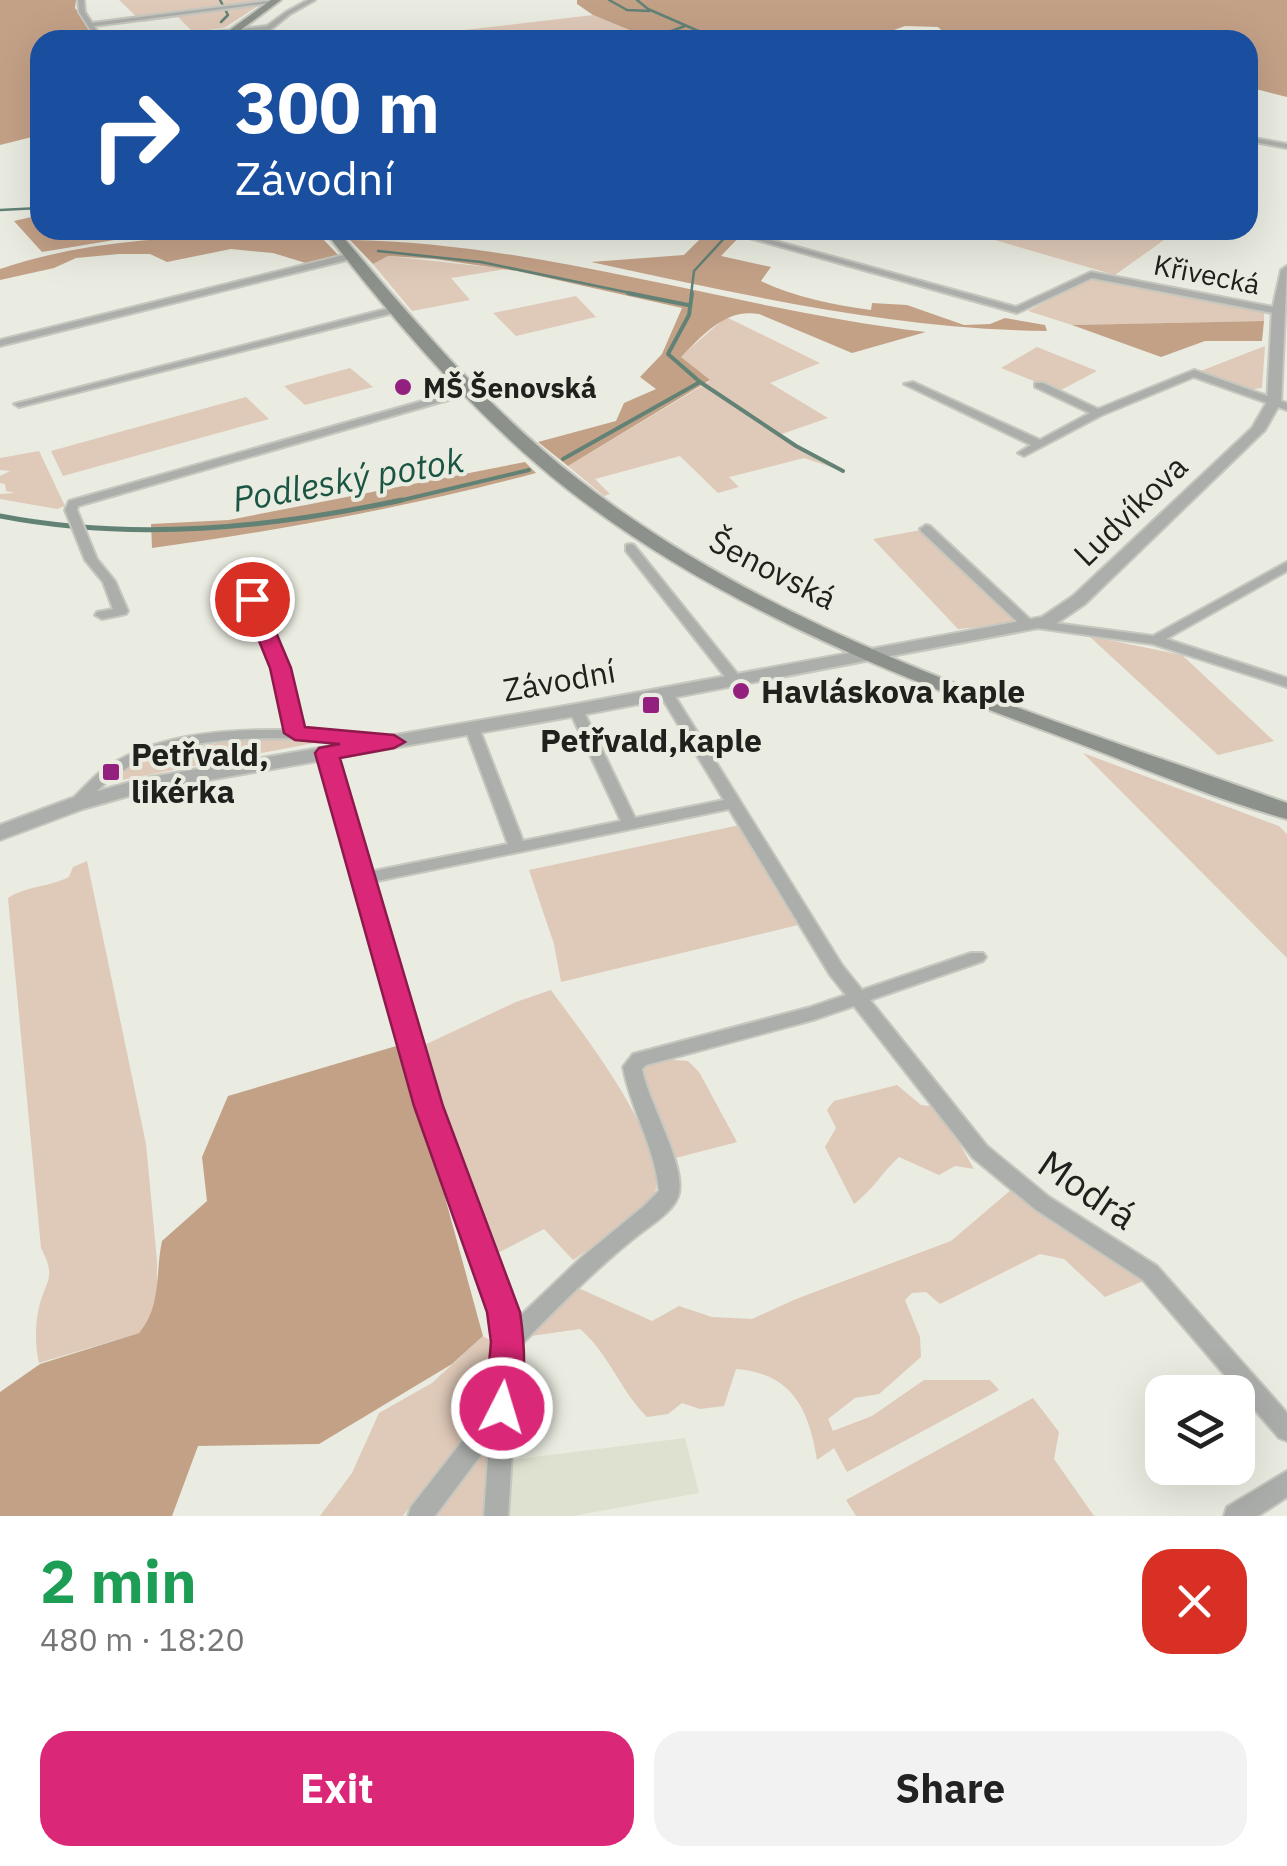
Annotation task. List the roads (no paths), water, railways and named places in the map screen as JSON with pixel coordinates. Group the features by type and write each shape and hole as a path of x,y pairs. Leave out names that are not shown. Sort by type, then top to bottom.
{"main road":[{"path":"235,30 276,1"},
{"name":"Šenovská","path":"338,240 472,390 548,464 634,528 753,598 874,656 1287,812"}],"street":[{"path":"80,0 82,12 94,30"},
{"path":"267,30 312,0"},
{"path":"91,25 276,1"},
{"path":"235,30 270,28"},
{"path":"1258,141 1287,146"},
{"name":"Křivecká","path":"762,240 1017,310 1091,275 1101,275 1278,315"},
{"path":"0,343 352,256"},
{"path":"1024,453 1098,413 1194,372 1281,404 1278,315 1287,270"},
{"path":"20,404 398,309"},
{"path":"909,384 1039,444"},
{"path":"1040,384 1098,413"},
{"path":"102,616 121,611 109,581 91,560 72,504 472,390"},
{"name":"Ludvíkova","path":"874,656 1035,626 1061,614 1281,404"},
{"path":"926,529 1035,626 1155,640 1287,684"},
{"path":"630,548 734,680"},
{"path":"1155,640 1287,566"},
{"path":"252,599 280,668 295,733"},
{"name":"Závodní","path":"0,833 76,804 154,783 874,656"},
{"name":"Modrá","path":"666,693 786,893 857,999 997,1170 1150,1273 1287,1430"},
{"path":"576,710 630,824"},
{"path":"472,728 517,846"},
{"name":"Závodní","path":"76,804 93,784 111,772 169,748 233,735 295,733 394,742"},
{"path":"327,753 428,1106 504,1312 508,1342 496,1516"},
{"path":"362,879 735,803"},
{"path":"508,1342 628,1230 660,1208 669,1193 662,1147 634,1084 632,1066 640,1060 857,999 977,957"},
{"path":"420,1516 502,1408"},
{"path":"1236,1516 1287,1483"}],"waterway":[{"path":"220,0 228,15 221,22"},
{"path":"609,0 627,10 649,11"},
{"name":"Podleský potok","path":"637,0 648,9 696,30"},
{"path":"674,30 685,26"},
{"path":"0,210 30,208"},
{"name":"Podleský potok","path":"691,295 694,271 723,240"},
{"path":"378,251 481,262 640,295"},
{"path":"628,293 688,305"},
{"name":"Podleský potok","path":"692,293 689,315 668,354 700,382"},
{"name":"Podleský potok","path":"563,459 700,382"},
{"path":"700,382 796,446 843,471"},
{"name":"Podleský potok","path":"390,503 529,470"},
{"name":"Podleský potok","path":"0,516 101,528 202,528 302,518 402,500"}],"place":[{"name":"MŠ Šenovská","path":"403,387"},
{"name":"Havláskova kaple","path":"741,691"},
{"name":"Petřvald,kaple","path":"651,705"},
{"name":"Petřvald, likérka","path":"111,772"}]}
